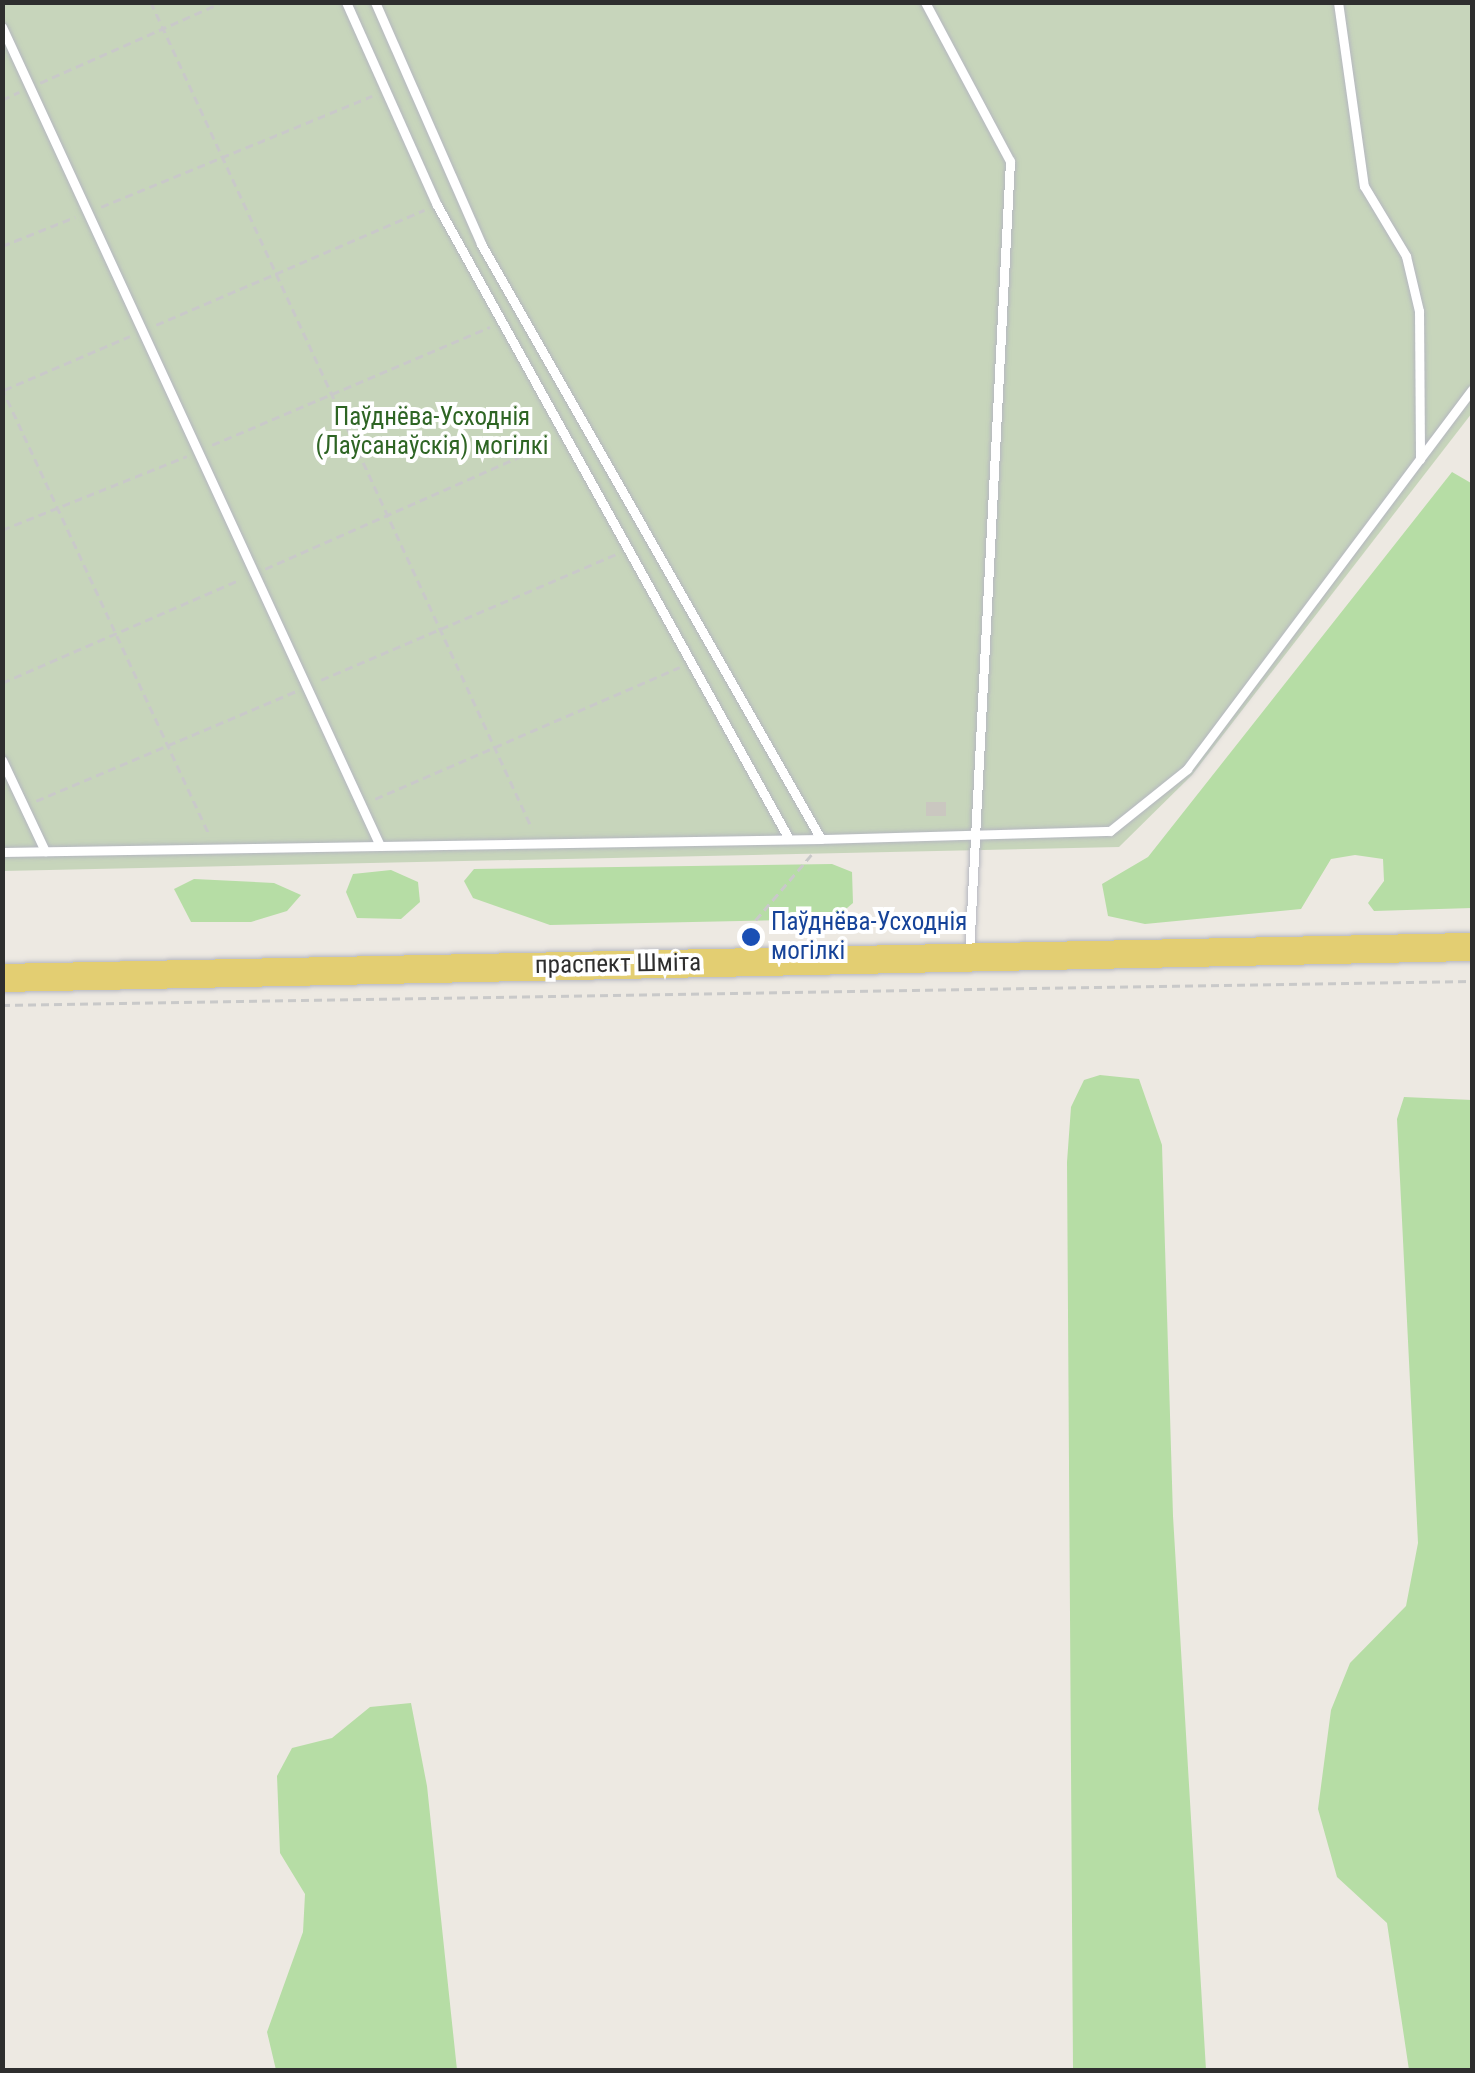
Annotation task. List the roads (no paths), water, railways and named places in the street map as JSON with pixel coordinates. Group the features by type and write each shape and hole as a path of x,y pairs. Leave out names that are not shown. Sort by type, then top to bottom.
{"main road":[{"name":"праспект Шміта","path":"2,978 1472,947"}],"lane":[{"path":"346,2 437,205 789,839"},
{"path":"375,2 481,244 821,839"},
{"path":"926,2 1010,161 971,834 968,958"},
{"path":"1338,2 1364,186 1406,256 1419,311 1420,459"},
{"path":"2,27 380,846"},
{"path":"2,852 1110,831 1187,769 1472,390"},
{"path":"2,760 46,852"}],"place":[{"name":"Паўднёва-Усходнія могілкі","path":"751,937"}],"park label":[{"name":"Паўднёва-Усходнія (Лаўсанаўскія) могілкі","path":"432,432"}]}
